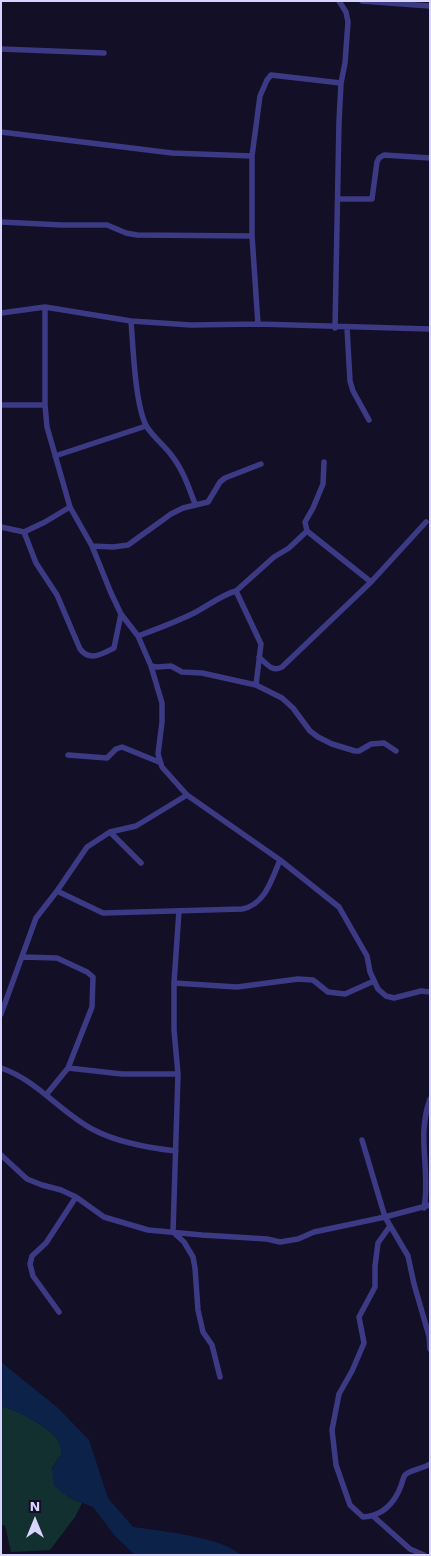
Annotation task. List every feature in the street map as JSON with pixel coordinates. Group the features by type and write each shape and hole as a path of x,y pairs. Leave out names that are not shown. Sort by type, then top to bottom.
{"street":[{"path":"335,328 341,83 346,63 348,22 346,12 340,1"},
{"path":"362,1 430,6"},
{"path":"1,49 104,52"},
{"path":"258,324 252,236 252,156 260,96 269,77 276,75 341,83"},
{"path":"1,132 172,152 252,156"},
{"path":"338,199 372,199 379,158 384,156 430,158"},
{"path":"1,222 36,225 107,225 126,233 137,235 252,236"},
{"path":"1,313 45,308 131,321 191,325 258,324 335,328 430,329"},
{"path":"45,308 45,405 47,427 70,507 92,546 100,569 121,614 138,636 151,666 162,703 162,722 158,744 162,767 187,795 280,860 339,907 366,956 370,972 378,989 386,996 394,998 421,991 430,992"},
{"path":"131,321 136,378 146,426 173,456 184,474 195,504"},
{"path":"347,328 350,381 353,391 369,420"},
{"path":"1,404 45,405"},
{"path":"55,456 146,426"},
{"path":"324,462 323,484 305,522 307,531 371,582"},
{"path":"92,546 113,547 128,545 171,514 195,504 208,502 220,482 225,478 261,464"},
{"path":"1,527 24,532 70,507"},
{"path":"259,657 270,668 278,669 282,667 371,582 426,522"},
{"path":"138,636 195,613 229,593 236,591 307,531"},
{"path":"24,532 36,563 56,595 80,650 85,656 92,657 115,646 121,614"},
{"path":"236,591 261,644 256,685"},
{"path":"151,666 171,666 182,672 202,672 256,685 282,698 294,708 310,731 332,744 359,751 371,744 384,743 396,751"},
{"path":"68,755 107,758 116,749 122,747 160,762"},
{"path":"1,1014 36,918 57,892 86,847 110,832 136,826 187,795"},
{"path":"110,832 141,863"},
{"path":"57,892 103,913 249,908 261,899 280,860"},
{"path":"179,911 174,984 174,1030 178,1074 173,1232 184,1242 193,1257 198,1310 203,1332 212,1345 220,1377"},
{"path":"22,957 57,958 88,972 93,977 92,1007 68,1068 46,1095"},
{"path":"174,984 237,987 298,979 312,980 328,992 346,994 374,981"},
{"path":"1,1068 21,1076 94,1130 145,1147 176,1151"},
{"path":"68,1068 122,1074 178,1074"},
{"path":"1,1155 27,1179 76,1197 104,1217 148,1230 267,1239 280,1242 298,1239 314,1232 427,1207 429,1169 425,1148 424,1123 430,1098"},
{"path":"362,1140 385,1217 408,1256 430,1349"},
{"path":"59,1312 33,1276 30,1264 32,1256 46,1242 76,1197"},
{"path":"390,1226 378,1243 375,1286 359,1317 364,1343 352,1371 339,1394 332,1430 336,1465 350,1505 363,1517 383,1512 396,1498 404,1476 410,1471 422,1469 430,1464"},
{"path":"373,1516 410,1549 424,1555"}],"green space":[{"path":"1,1406 29,1418 49,1430 56,1437 62,1453 52,1468 68,1497 82,1503 75,1517 50,1550 11,1552 5,1525 1,1526"}],"water":[{"path":"1,1362 58,1408 89,1440 108,1498 133,1527 205,1539 232,1549 241,1555 135,1555 115,1536 93,1507 68,1497 54,1486 52,1469 62,1453 60,1444 54,1435 36,1422 1,1406"}]}
